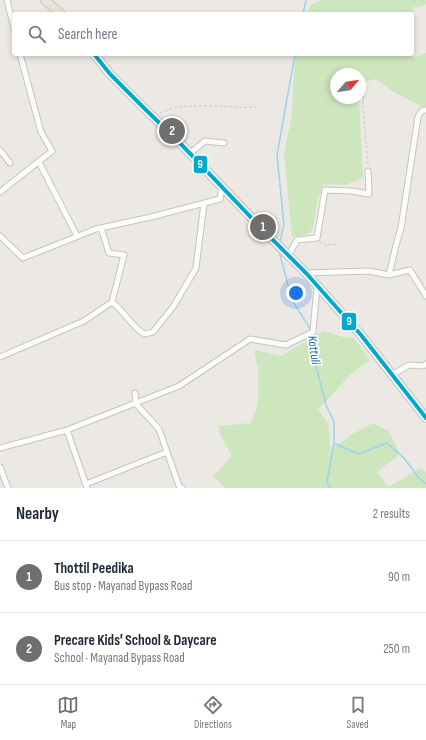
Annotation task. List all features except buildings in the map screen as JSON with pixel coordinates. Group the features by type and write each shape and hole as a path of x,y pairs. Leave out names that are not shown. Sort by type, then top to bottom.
{"main road":[{"path":"45,0 59,12"},
{"path":"96,56 110,74 207,173 222,186 317,285 384,363 426,418"}],"street":[{"path":"7,0 12,21"},
{"path":"0,192 52,151 41,132 21,56"},
{"path":"390,275 401,228 418,117 420,112 426,110"},
{"path":"189,154 205,141 224,143"},
{"path":"0,150 10,163"},
{"path":"38,162 77,236"},
{"path":"288,255 296,240 317,238 328,190 352,191 369,194 368,171"},
{"path":"0,236 23,258 101,228 151,218 220,199 222,186"},
{"path":"112,302 138,330 144,334 153,332 173,307 196,268 204,203"},
{"path":"0,357 84,321 112,302 124,255 109,253 101,228"},
{"path":"306,273 369,271 390,275 410,270 426,296"},
{"path":"0,448 67,430 136,404 178,386 250,339 286,345 313,332 317,285"},
{"path":"392,375 409,365 423,366 426,364"},
{"path":"134,393 136,404 159,429 179,486 182,488"},
{"path":"67,430 86,486 167,452"},
{"path":"0,467 8,488"}],"path":[{"path":"363,104 368,171"},
{"path":"154,118 161,112 172,108 186,106 256,107"},
{"path":"317,238 319,243 326,245 339,244"}],"green space":[{"path":"321,0 426,0 426,4 421,7 413,7 412,12 308,12 310,5"},
{"path":"426,53 426,109 394,92 375,79 366,81 366,68 330,68 330,104 359,104 363,178 345,185 323,184 317,203 313,228 309,234 292,237 284,153 292,114 295,56 412,56 414,58"},
{"path":"324,331 342,337 354,338 370,360 351,374 318,410 328,423 331,450 351,435 373,423 389,431 400,454 377,472 388,487 421,468 426,472 426,488 225,488 213,476 232,456 219,433 219,426 251,423 258,404 258,369 254,350 281,356"}],"waterway":[{"name":"Kottuli","path":"303,12 306,0"},
{"name":"Kottuli","path":"280,241 284,225 277,155 295,56"},
{"name":"Kottuli","path":"279,251 292,300 311,330"},
{"name":"Kottuli","path":"313,333 316,366 326,405 334,421 334,443 358,454 387,443 404,458 419,478 426,484"},
{"path":"330,488 327,482 334,443"}],"transit line":[{"name":"9","path":"96,56 110,74 179,142 306,273 361,335 426,418"}],"place":[{"name":"Precare Kids' School & Daycare","path":"172,131"},
{"name":"Thottil Peedika","path":"263,227"}]}
